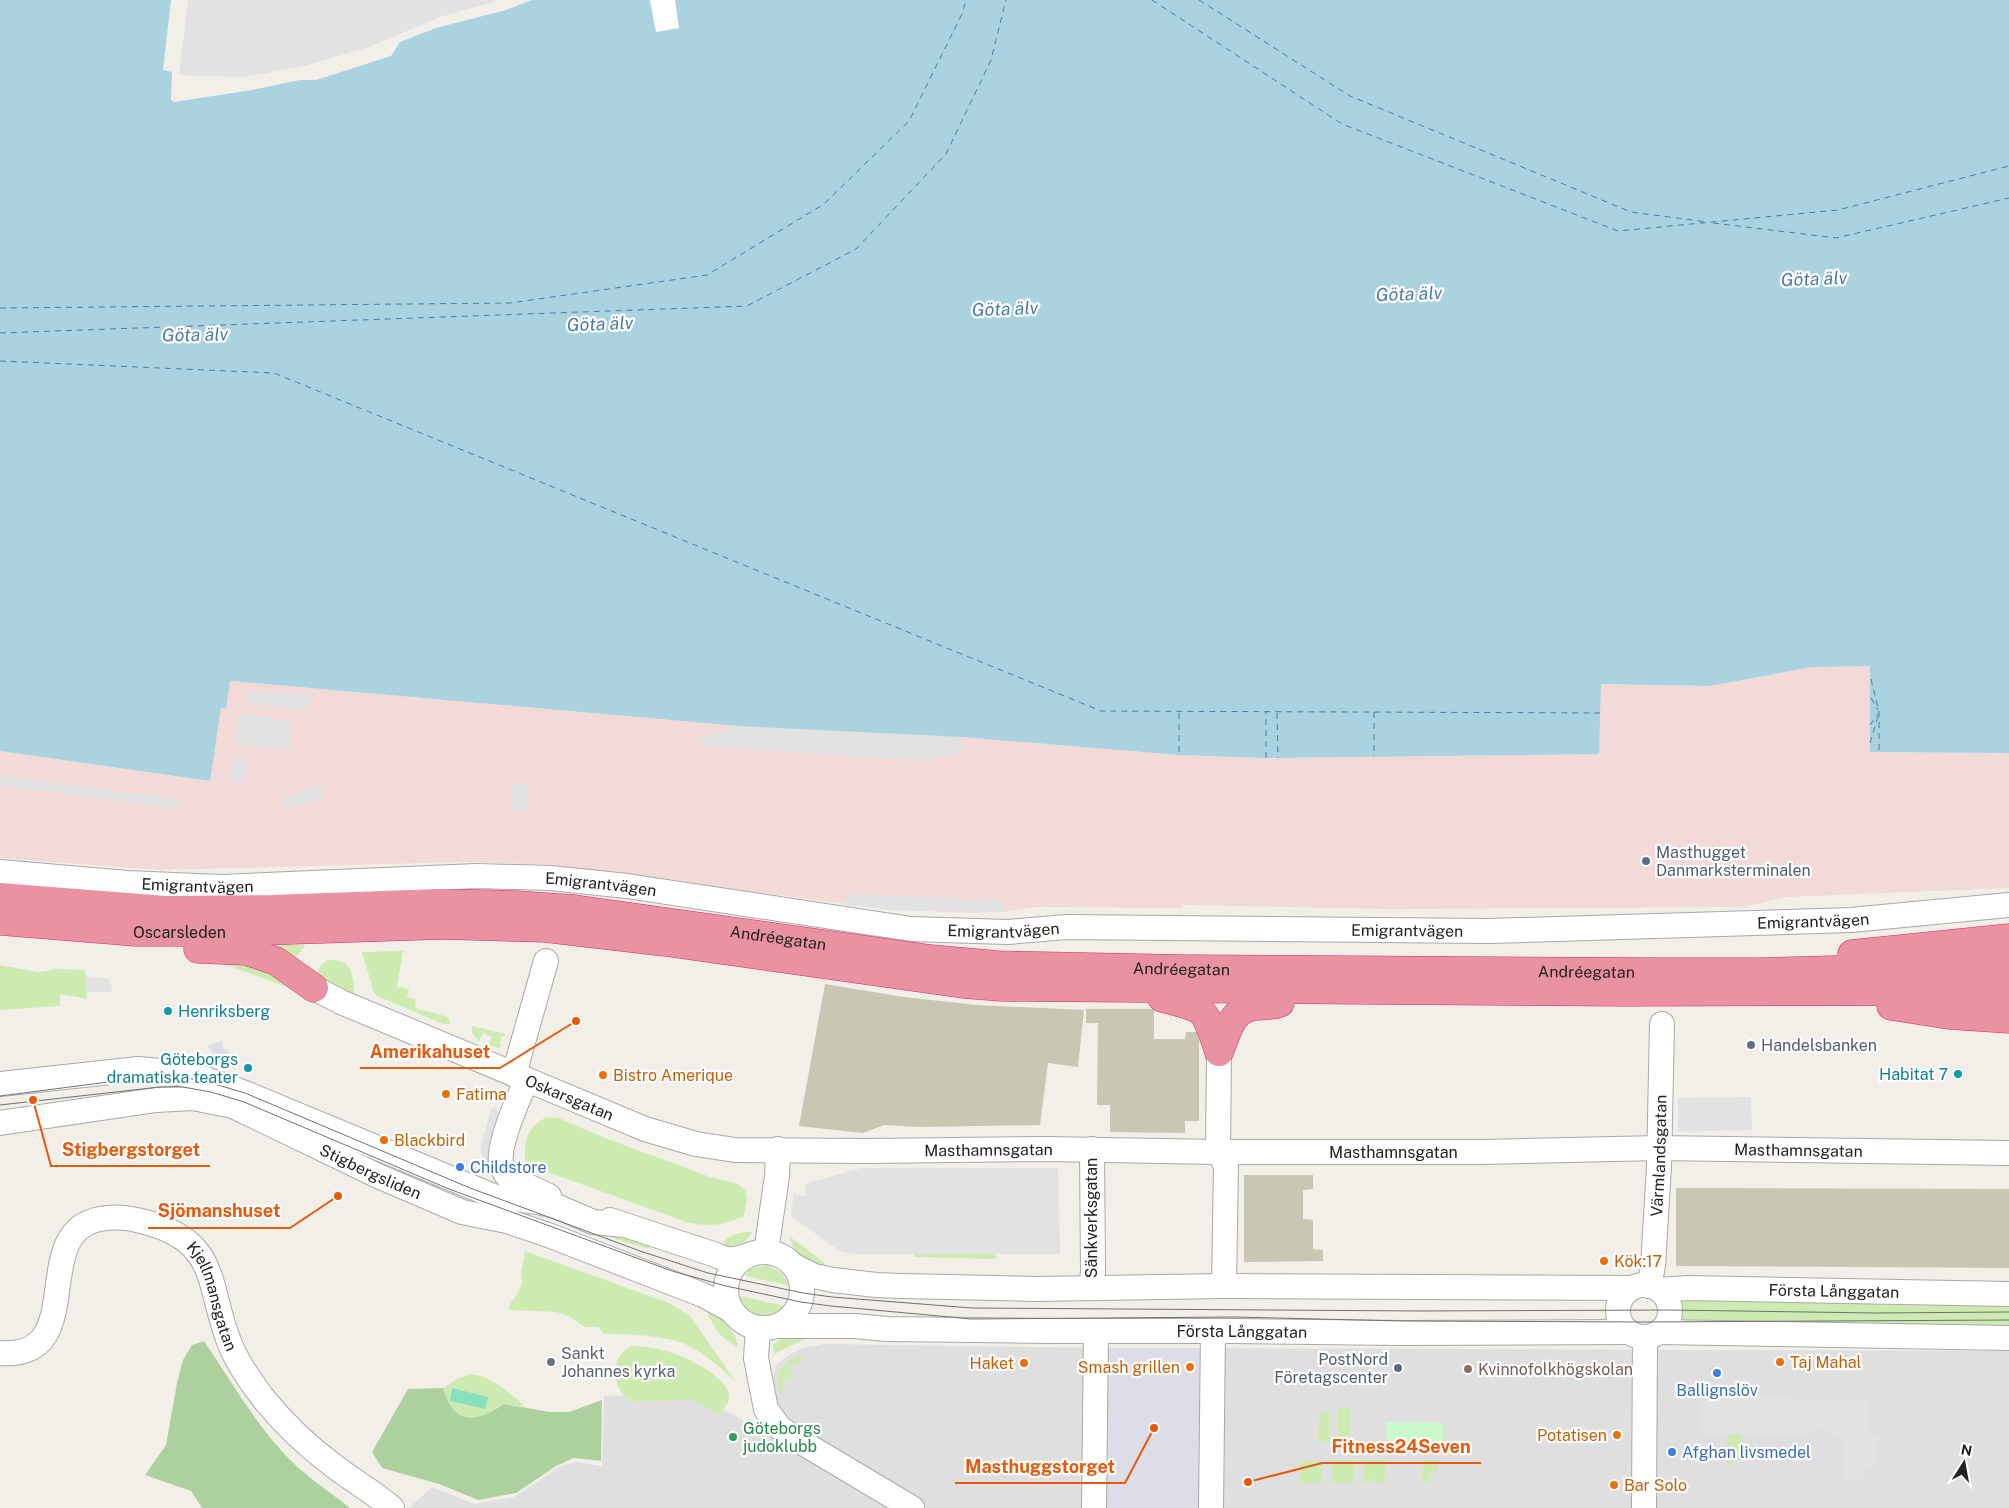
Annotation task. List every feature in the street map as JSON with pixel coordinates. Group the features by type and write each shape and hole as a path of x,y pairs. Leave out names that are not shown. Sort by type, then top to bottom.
{"highway":[{"name":"Oscarsleden","path":"0,897 174,910 253,910 358,916"},
{"name":"Andréegatan","path":"358,916 448,903 574,909 931,959 997,965 1254,970 1760,972 2009,965"},
{"name":"Oscarsleden","path":"0,921 136,932 227,932 358,916"},
{"name":"Andréegatan","path":"358,916 443,925 545,928 665,942 962,984 1002,987 1305,990 2009,991"},
{"path":"136,932 192,949 246,951 276,961 314,988"},
{"path":"1760,972 1806,960 2009,938"},
{"path":"1140,988 1162,998 1190,1004 1200,1010 1207,1017 1219,1052"},
{"path":"1219,1052 1230,1023 1236,1014 1244,1008 1274,1006 1305,990"},
{"path":"1856,992 1891,1006 1949,1014 2009,1018"}],"street":[{"name":"Emigrantvägen","path":"0,872 127,883 221,887 468,876 551,878 627,886 911,929 1008,932 1067,927 1489,931 1652,927 1851,920 2009,905"},
{"path":"520,1077 546,960"},
{"name":"Oskarsgatan","path":"314,988 341,1002 674,1139 716,1148 778,1149"},
{"name":"Värmlandsgatan","path":"1646,1288 1654,1266 1662,1024"},
{"path":"1219,1052 1218,1152 1226,1165 1224,1286"},
{"name":"Stigbergsliden","path":"0,1084 138,1070 172,1072 200,1077 245,1093 496,1198 538,1202 556,1206 593,1222 624,1225"},
{"name":"Stigbergsliden","path":"520,1077 517,1100 502,1149 501,1161 508,1177 531,1189 624,1225 726,1260 735,1261 756,1254 777,1254 794,1266 814,1276 876,1286 901,1286"},
{"name":"Stigbergsliden","path":"0,1122 156,1100 193,1098 233,1106 378,1176 462,1212 507,1221 703,1294 731,1310 742,1322 768,1327 855,1326"},
{"name":"Masthamnsgatan","path":"778,1149 867,1151 1092,1149 1218,1152 1483,1152 1659,1148 2009,1154"},
{"path":"731,1310 726,1298 728,1277 735,1265 756,1254 777,1176 778,1149"},
{"name":"Sänkverksgatan","path":"1091,1287 1092,1149"},
{"name":"Kjellmansgatan","path":"0,1353 12,1354 28,1351 43,1339 56,1307 63,1252 84,1225 92,1220 111,1217 137,1220 164,1228 197,1251 203,1260 214,1286 227,1337 238,1361 262,1396 285,1424 302,1440 336,1468 371,1490 392,1508"},
{"path":"794,1266 802,1283 801,1302 796,1312 788,1320 768,1327 756,1358 766,1409 779,1427 912,1508"},
{"name":"Första Långgatan","path":"901,1286 1036,1289 1224,1286 1698,1288 2009,1294"},
{"path":"1646,1288 1667,1298 1670,1310 1668,1322 1644,1334 1622,1325 1618,1310 1622,1297 1646,1288"},
{"name":"Första Långgatan","path":"855,1326 896,1329 2009,1338"},
{"path":"1094,1508 1096,1331"},
{"path":"1211,1508 1213,1331"},
{"path":"1644,1334 1644,1508"}],"shaded area":[{"path":"188,0 500,0 440,17 369,47 300,67 243,77 179,75"},
{"path":"1870,666 1871,752 2009,753 2009,888 1786,897 1743,907 1388,909 1183,905 1182,908 1036,907 1003,912 973,913 893,910 539,864 464,862 158,870 0,858 0,751 209,781 221,708 226,708 230,681 739,726 962,737 1179,755 1266,758 1599,754 1600,684 1710,686 1812,667"},
{"path":"247,690 309,695 307,709 246,703"},
{"path":"238,715 292,721 289,749 235,744"},
{"path":"739,726 962,737 962,751 931,761 701,746 702,739"},
{"path":"233,759 247,760 244,783 231,781"},
{"path":"0,775 179,800 178,809 0,785"},
{"path":"511,784 528,784 528,810 511,811"},
{"path":"322,786 321,799 284,810 283,796"},
{"path":"846,894 1004,900 1002,912 893,910 846,905"},
{"path":"85,976 110,979 112,992 87,992"},
{"path":"825,984 904,997 977,1005 1084,1010 1078,1067 1048,1063 1040,1125 919,1127 884,1125 863,1133 799,1126"},
{"path":"1086,1009 1154,1009 1154,1039 1185,1039 1186,1032 1199,1032 1199,1121 1185,1121 1185,1133 1110,1132 1110,1105 1097,1105 1098,1023 1086,1023"},
{"path":"222,1041 223,1049 228,1050 230,1055 227,1064 208,1060 213,1053 207,1046"},
{"path":"1751,1097 1752,1130 1678,1132 1678,1098"},
{"path":"496,1107 502,1119 489,1166 480,1150 491,1109"},
{"path":"861,1168 1058,1168 1060,1254 853,1254 838,1250 791,1216 794,1194 807,1196 805,1184"},
{"path":"1244,1175 1313,1175 1313,1189 1303,1190 1303,1219 1313,1220 1313,1249 1323,1250 1323,1261 1244,1262"},
{"path":"1676,1188 2009,1189 2009,1268 1676,1266"},
{"path":"823,1344 1103,1348 1100,1508 409,1508 432,1487 475,1504 514,1497 561,1466 576,1462 602,1466 604,1396 693,1393 762,1431 777,1405 772,1378 777,1364 805,1347"},
{"path":"1103,1348 1206,1348 1208,1508 1100,1508"},
{"path":"1206,1348 2009,1351 2009,1508 1208,1508"},
{"path":"1702,1397 1870,1399 1870,1435 1878,1436 1877,1468 1864,1468 1864,1480 1845,1481 1845,1436 1828,1435 1828,1428 1816,1428 1814,1434 1702,1434"}],"green space":[{"path":"281,945 305,945 294,960 278,947"},
{"path":"403,951 397,987 409,989 407,997 416,999 415,1008 448,1017 450,1024 443,1024 377,996 374,993 362,952"},
{"path":"253,959 298,991 224,964"},
{"path":"329,960 344,963 348,966 353,977 355,998 332,988 318,976 318,971 322,964"},
{"path":"0,965 38,972 58,969 85,970 87,999 60,994 60,1006 0,1010"},
{"path":"472,1026 505,1034 505,1036 501,1036 500,1044 502,1046 498,1048 488,1045 492,1037 483,1033 479,1041 472,1033"},
{"path":"548,1117 559,1118 605,1138 713,1178 736,1183 745,1190 747,1197 744,1216 717,1224 689,1223 531,1166 525,1161 525,1147 529,1134 536,1124"},
{"path":"534,1207 647,1238 650,1249 621,1241"},
{"path":"752,1232 747,1240 740,1244 722,1245 735,1234"},
{"path":"790,1237 824,1262 823,1271 807,1261 794,1249"},
{"path":"525,1251 669,1303 690,1316 736,1382 699,1351 676,1341 645,1336 604,1334 598,1327 585,1327 572,1318 556,1312 509,1310 511,1302 517,1295 522,1283 521,1273"},
{"path":"912,1251 995,1252 996,1259 915,1257"},
{"path":"767,1265 781,1273 790,1286 745,1276 750,1269"},
{"path":"739,1296 786,1306 773,1313 759,1314 747,1309"},
{"path":"1686,1300 2009,1301 2009,1327 1682,1325 1676,1320 1676,1309 1679,1303"},
{"path":"709,1306 730,1328 738,1344 736,1346 726,1340 715,1328 707,1312"},
{"path":"786,1335 821,1336 805,1339 774,1354 773,1345"},
{"path":"204,1341 249,1409 273,1441 301,1470 350,1508 202,1508 191,1491 145,1475 166,1445 183,1360 192,1345"},
{"path":"634,1346 679,1355 704,1368 716,1376 724,1385 729,1395 727,1404 717,1414 693,1400 640,1401 636,1403 631,1400 619,1388 616,1369 617,1362 623,1352"},
{"path":"803,1356 798,1365 793,1363 789,1371 793,1373 789,1380 785,1378 781,1386 785,1388 782,1394 779,1391 778,1373 791,1358"},
{"path":"471,1374 494,1382 526,1407 504,1404 484,1415 467,1417 459,1415 453,1409 443,1388 459,1378"},
{"path":"443,1388 453,1409 459,1415 467,1417 484,1415 504,1404 550,1412 569,1412 602,1400 601,1461 574,1458 556,1466 516,1493 478,1500 439,1484 382,1468 372,1452 408,1389"},
{"path":"452,1388 488,1397 485,1409 450,1401"},
{"path":"1338,1408 1350,1408 1350,1441 1338,1441"},
{"path":"1319,1412 1329,1412 1329,1442 1318,1442"},
{"path":"1387,1422 1443,1423 1443,1448 1387,1447"},
{"path":"1727,1434 1742,1434 1742,1444 1751,1444 1751,1453 1727,1465"},
{"path":"1300,1461 1322,1461 1322,1483 1300,1483"},
{"path":"1332,1461 1355,1461 1354,1483 1331,1483"},
{"path":"1363,1461 1386,1461 1385,1483 1376,1483 1374,1474 1372,1483 1363,1483"},
{"path":"1423,1461 1438,1461 1438,1471 1429,1472 1429,1483 1422,1483"}],"water":[{"name":"Göta älv","path":"0,0 171,0 163,70 172,72 171,100 174,102 252,90 300,80 316,80 391,56 400,42 436,28 506,10 532,0 2009,0 2009,753 1870,752 1870,666 1812,667 1710,686 1601,684 1599,754 1266,758 1179,755 962,737 739,726 230,681 226,708 221,708 210,781 0,751"}],"pier":[{"path":"650,0 675,0 679,28 656,32"}],"ferry route":[{"path":"0,308 510,303 707,275 824,204 909,121 962,14 966,0"},
{"path":"0,333 747,306 856,249 946,154 991,60 1006,0"},
{"path":"1152,0 1342,124 1618,231 1838,210 2009,166"},
{"path":"1199,0 1350,96 1631,212 1707,222"},
{"path":"1713,223 1836,238 2009,198"},
{"path":"0,361 274,373 1101,711 1600,713"},
{"path":"1871,679 1879,712 1879,752"},
{"path":"1871,698 1878,710"},
{"path":"1266,712 1266,758"},
{"path":"1374,712 1374,757"},
{"path":"1179,713 1179,755"},
{"path":"1277,713 1278,758"},
{"path":"1870,743 1879,713"},
{"path":"1870,725 1878,714"}],"tram line":[{"path":"0,1096 147,1077 201,1080 245,1093 470,1188 640,1251 708,1273 803,1293 832,1297 972,1308 1420,1311 1670,1310 1875,1313 2009,1312"},
{"path":"0,1105 160,1087 183,1087 211,1092 244,1102 449,1189 672,1271 726,1286 801,1302 831,1306 971,1319 1233,1317 1403,1321 1645,1322 2009,1320"}],"place":[{"name":"Masthugget Danmarksterminalen","path":"1646,861"},
{"name":"Henriksberg","path":"168,1011"},
{"name":"Amerikahuset","path":"576,1021"},
{"name":"Handelsbanken","path":"1751,1045"},
{"name":"Göteborgs dramatiska teater","path":"248,1068"},
{"name":"Habitat 7","path":"1958,1074"},
{"name":"Bistro Amerique","path":"603,1075"},
{"name":"Fatima","path":"446,1094"},
{"name":"Stigbergstorget","path":"33,1100"},
{"name":"Blackbird","path":"384,1140"},
{"name":"Childstore","path":"460,1167"},
{"name":"Sjömanshuset","path":"338,1196"},
{"name":"Kök:17","path":"1604,1261"},
{"name":"Sankt Johannes kyrka","path":"551,1362"},
{"name":"Taj Mahal","path":"1780,1362"},
{"name":"Haket","path":"1024,1363"},
{"name":"Smash grillen","path":"1190,1367"},
{"name":"PostNord Företagscenter","path":"1398,1368"},
{"name":"Kvinnofolkhögskolan","path":"1468,1369"},
{"name":"Ballignslöv","path":"1717,1373"},
{"name":"Masthuggstorget","path":"1154,1428"},
{"name":"Potatisen","path":"1617,1435"},
{"name":"Göteborgs judoklubb","path":"733,1437"},
{"name":"Afghan livsmedel","path":"1672,1452"},
{"name":"Fitness24Seven","path":"1248,1482"},
{"name":"Bar Solo","path":"1614,1485"}]}
